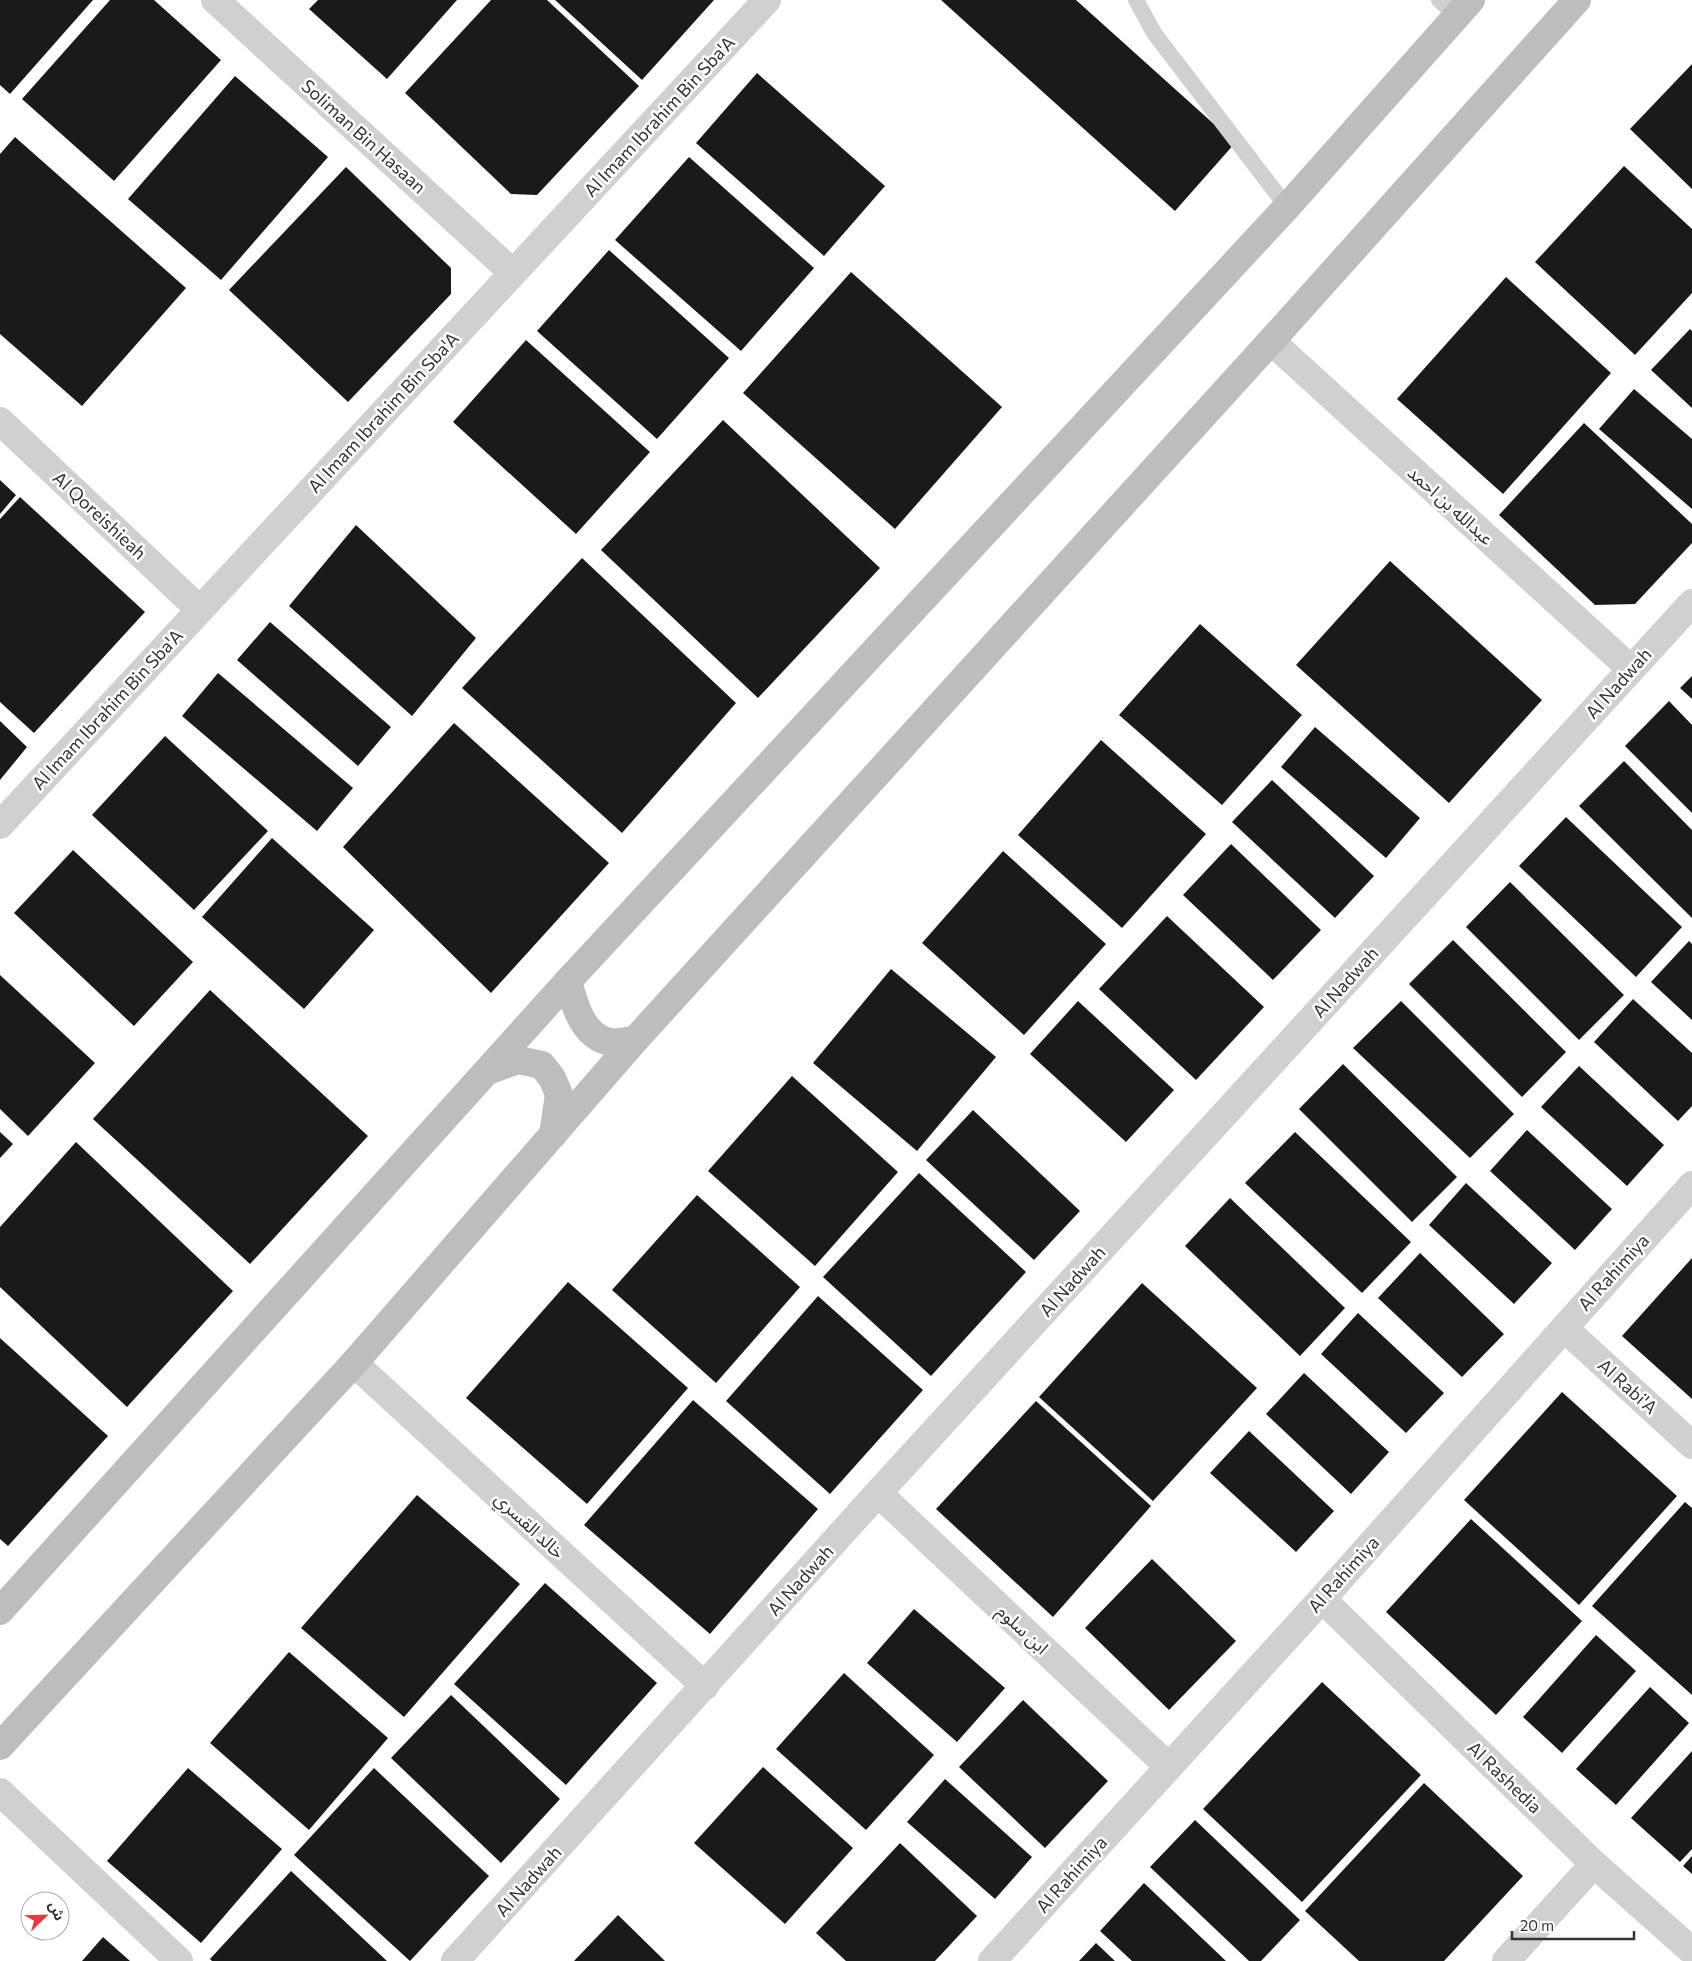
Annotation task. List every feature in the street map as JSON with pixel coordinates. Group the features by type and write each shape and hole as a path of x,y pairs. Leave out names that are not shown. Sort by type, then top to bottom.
{"street":[{"name":"Soliman Bin Hasaan","path":"215,0 513,272"},
{"name":"Al Imam Ibrahim Bin Sba'A","path":"0,825 767,0"},
{"path":"0,1746 354,1363 635,1040 1271,341 1576,0"},
{"path":"0,1612 490,1070 568,981 1287,207 1456,5"},
{"name":"عبدالله بن احمد","path":"1271,341 1631,669"},
{"name":"Al Qoreishieah","path":"0,421 199,609"},
{"name":"Al Nadwah","path":"455,1961 878,1493 1692,603"},
{"path":"568,981 575,1009 593,1034 611,1042 635,1040"},
{"path":"490,1070 518,1060 542,1065 552,1078 558,1094 553,1135"},
{"name":"Al Rahimiya","path":"992,1961 1322,1598 1692,1185"},
{"name":"Al Rabi'A","path":"1564,1328 1692,1445"},
{"name":"خالد القسري","path":"354,1363 705,1686"},
{"name":"ابن سلوم","path":"878,1493 1168,1766"},
{"name":"Al Rashedia","path":"1322,1598 1594,1864 1692,1951"},
{"path":"0,1792 179,1961"},
{"path":"1506,1961 1594,1864"}],"lane":[{"path":"1136,0 1154,32 1287,207"}],"building":[{"path":"0,0 93,0 10,94 0,85"},
{"path":"110,0 154,0 221,60 114,181 22,99"},
{"path":"318,0 457,0 387,79 309,9"},
{"path":"491,0 547,0 639,86 537,195 511,194 405,93"},
{"path":"555,0 714,0 642,80"},
{"path":"941,0 1076,0 1235,143 1175,211"},
{"path":"1692,64 1692,189 1630,129"},
{"path":"757,73 885,186 824,256 696,143"},
{"path":"235,76 328,157 221,280 128,199"},
{"path":"15,137 186,288 82,406 0,334 0,154"},
{"path":"689,157 814,268 741,351 615,240"},
{"path":"1624,166 1692,229 1692,293 1635,355 1535,262"},
{"path":"346,167 451,268 451,294 348,402 229,290"},
{"path":"609,250 729,358 657,439 537,331"},
{"path":"851,272 1002,407 895,529 743,393"},
{"path":"1506,277 1611,373 1503,494 1397,399"},
{"path":"1690,329 1692,331 1692,408 1651,370"},
{"path":"526,340 650,452 576,534 453,422"},
{"path":"1634,389 1692,439 1692,509 1599,429"},
{"path":"723,420 880,568 758,698 601,550"},
{"path":"1584,423 1692,524 1692,543 1635,604 1595,605 1499,515"},
{"path":"0,480 16,495 0,514"},
{"path":"20,497 145,612 34,733 0,702 0,519"},
{"path":"356,525 476,638 412,716 289,606"},
{"path":"582,558 736,703 622,833 462,688"},
{"path":"1390,561 1542,700 1449,803 1296,665"},
{"path":"270,622 391,727 358,766 237,660"},
{"path":"1200,624 1302,715 1222,805 1119,715"},
{"path":"218,673 353,788 317,831 182,716"},
{"path":"1692,676 1692,699 1680,688"},
{"path":"1669,701 1692,725 1692,813 1625,746"},
{"path":"0,721 27,747 0,780"},
{"path":"454,723 609,863 491,993 343,847"},
{"path":"1315,727 1420,818 1386,858 1281,767"},
{"path":"165,736 268,831 194,910 92,815"},
{"path":"1101,740 1206,834 1122,928 1018,835"},
{"path":"1624,761 1692,830 1692,918 1579,806"},
{"path":"1272,780 1374,876 1335,918 1232,822"},
{"path":"1566,817 1682,927 1636,977 1519,866"},
{"path":"272,838 374,930 304,1009 202,917"},
{"path":"1231,844 1321,930 1273,980 1183,895"},
{"path":"73,850 193,962 134,1026 14,913"},
{"path":"1003,851 1106,944 1024,1035 922,943"},
{"path":"1510,882 1624,995 1579,1040 1466,927"},
{"path":"1167,916 1264,1007 1196,1080 1099,989"},
{"path":"1453,940 1566,1052 1522,1097 1409,984"},
{"path":"1689,941 1692,944 1692,1020 1651,982"},
{"path":"891,969 996,1057 917,1151 813,1063"},
{"path":"0,975 95,1063 28,1136 0,1109"},
{"path":"210,990 368,1136 250,1264 93,1119"},
{"path":"1633,999 1692,1053 1692,1106 1678,1121 1594,1042"},
{"path":"1078,1001 1174,1090 1126,1142 1030,1054"},
{"path":"1401,1001 1514,1114 1470,1158 1353,1048"},
{"path":"1343,1064 1457,1177 1412,1222 1299,1109"},
{"path":"1579,1066 1664,1145 1627,1186 1541,1107"},
{"path":"792,1076 898,1172 815,1266 708,1171"},
{"path":"973,1110 1080,1211 1034,1260 926,1160"},
{"path":"1527,1130 1612,1209 1575,1250 1490,1171"},
{"path":"0,1132 13,1144 0,1158"},
{"path":"1295,1132 1411,1242 1362,1293 1245,1183"},
{"path":"76,1142 233,1291 127,1407 0,1287 0,1227"},
{"path":"919,1173 1026,1272 931,1376 823,1277"},
{"path":"1466,1183 1552,1263 1514,1304 1429,1225"},
{"path":"697,1195 800,1287 716,1383 612,1290"},
{"path":"1230,1198 1345,1308 1300,1356 1185,1246"},
{"path":"1420,1253 1504,1334 1462,1377 1378,1298"},
{"path":"1692,1258 1692,1399 1622,1336"},
{"path":"568,1282 688,1388 587,1504 466,1398"},
{"path":"1142,1283 1257,1388 1153,1501 1039,1397"},
{"path":"818,1296 923,1390 830,1494 726,1401"},
{"path":"1358,1313 1444,1393 1406,1433 1321,1354"},
{"path":"0,1338 108,1436 8,1546 0,1539"},
{"path":"1304,1373 1389,1452 1351,1494 1266,1414"},
{"path":"1562,1392 1677,1496 1579,1605 1464,1500"},
{"path":"693,1400 818,1509 710,1634 584,1525"},
{"path":"1036,1401 1151,1506 1053,1617 936,1509"},
{"path":"1249,1431 1334,1511 1296,1552 1210,1473"},
{"path":"417,1495 520,1584 404,1717 301,1628"},
{"path":"1685,1502 1692,1508 1692,1695 1592,1606"},
{"path":"1471,1519 1582,1621 1496,1715 1386,1612"},
{"path":"1152,1559 1236,1641 1169,1710 1085,1628"},
{"path":"545,1583 657,1683 566,1785 454,1684"},
{"path":"914,1609 1005,1688 957,1742 867,1663"},
{"path":"1596,1635 1636,1671 1562,1753 1523,1717"},
{"path":"289,1652 388,1738 309,1830 210,1743"},
{"path":"844,1673 934,1755 866,1830 776,1749"},
{"path":"1322,1682 1421,1775 1302,1902 1203,1809"},
{"path":"1650,1687 1689,1723 1616,1805 1576,1769"},
{"path":"451,1695 560,1799 501,1863 391,1758"},
{"path":"1023,1700 1108,1781 1045,1848 959,1767"},
{"path":"1692,1751 1692,1849 1680,1862 1631,1818"},
{"path":"763,1767 853,1848 785,1924 694,1843"},
{"path":"188,1768 282,1849 201,1943 107,1861"},
{"path":"374,1768 489,1876 410,1961 294,1855"},
{"path":"945,1779 1032,1857 995,1899 907,1822"},
{"path":"1424,1783 1523,1876 1444,1961 1359,1961 1305,1911"},
{"path":"1195,1820 1300,1920 1261,1961 1249,1961 1150,1867"},
{"path":"900,1843 977,1916 935,1961 846,1961 816,1933"},
{"path":"1692,1856 1692,1874 1683,1866"},
{"path":"291,1871 387,1961 212,1961 210,1959"},
{"path":"1144,1883 1226,1961 1132,1961 1100,1931"},
{"path":"618,1915 665,1961 574,1961"},
{"path":"103,1937 130,1961 82,1961"},
{"path":"1096,1943 1115,1961 1079,1961"}]}
